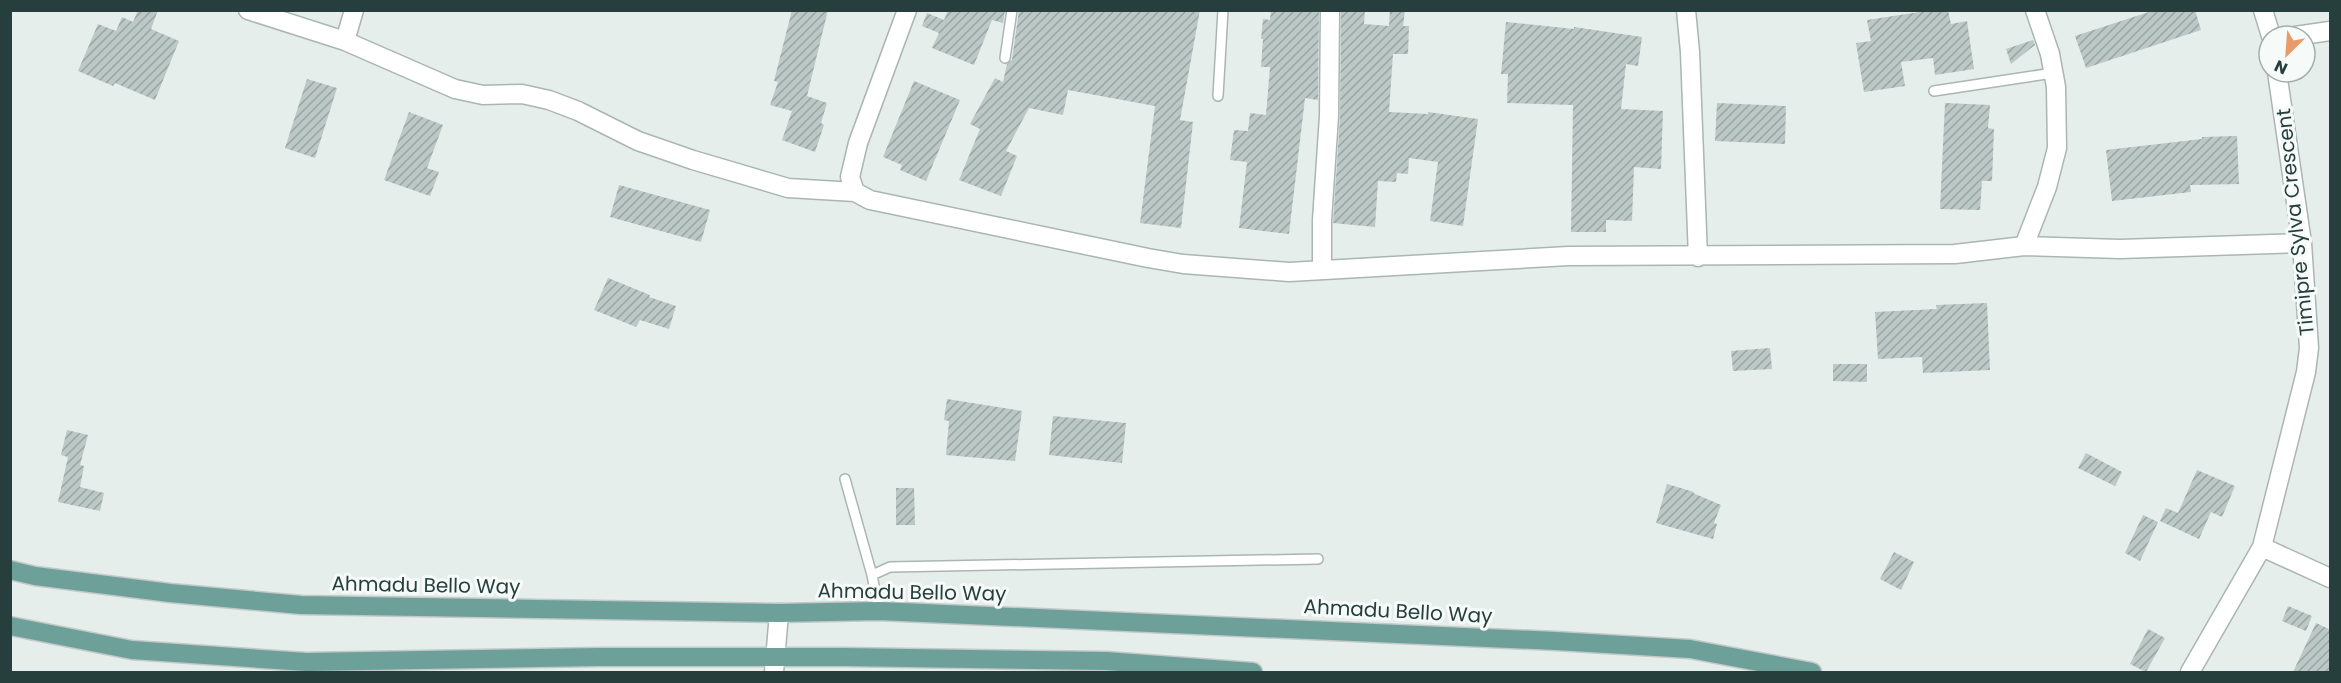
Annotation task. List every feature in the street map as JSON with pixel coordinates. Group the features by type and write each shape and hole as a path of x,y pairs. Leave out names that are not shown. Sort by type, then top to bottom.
{"main road":[{"name":"Ahmadu Bello Way","path":"10,570 35,576 170,593 301,605 779,613 879,611 1544,640 1690,649 1812,672"},
{"path":"10,626 132,650 306,662 598,657 774,664 1113,667 1254,672"}],"street":[{"path":"248,10 345,41 455,89 483,95 522,94 549,100 578,111 638,141 788,188 855,192 870,201 1183,264 1289,272 1568,256 1955,254 2024,246 2120,249 2302,243"},
{"path":"345,41 354,10"},
{"path":"855,192 850,177 858,143 907,10"},
{"path":"1322,269 1322,220 1329,116 1330,10"},
{"path":"1686,10 1690,52 1698,257"},
{"path":"2024,246 2047,187 2057,148 2056,87 2050,54 2035,10"},
{"name":"Timipre Sylva Crescent","path":"2190,672 2262,547 2306,372 2309,348 2302,243 2279,84"},
{"path":"2262,547 2331,578"},
{"path":"774,664 779,613"}],"lane":[{"path":"1005,58 1012,10"},
{"path":"1218,96 1223,10"},
{"path":"1934,92 2053,73"},
{"path":"845,479 872,575 879,611"},
{"path":"872,575 890,567 1318,559"}],"building":[{"path":"138,10 158,10 151,29 179,41 155,100 115,83 113,86 78,71 98,24 116,31 122,17 133,22"},
{"path":"792,10 828,10 807,96 827,103 821,123 824,125 815,152 782,140 792,111 770,105 778,82 774,81"},
{"path":"948,10 1005,10 1003,23 992,20 974,65 932,48 939,33 922,26 927,13 944,20"},
{"path":"1019,10 1200,10 1180,120 1193,122 1181,228 1140,223 1155,106 1068,90 1063,115 1029,108 1006,151 1017,156 1001,196 959,180 980,129 970,124 995,78 1003,82 1007,64 1012,60"},
{"path":"1271,10 1319,10 1318,100 1305,98 1289,234 1239,228 1247,162 1230,160 1234,130 1248,131 1250,113 1266,115 1270,67 1261,67 1263,39 1261,39 1263,19 1270,20"},
{"path":"1341,10 1365,10 1364,24 1389,26 1390,10 1405,10 1403,26 1409,26 1408,54 1393,54 1389,112 1428,114 1428,112 1478,119 1463,226 1430,221 1438,162 1409,158 1408,174 1397,173 1396,182 1378,181 1375,227 1333,223 1340,117"},
{"path":"1933,10 1948,10 1951,24 1967,21 1974,69 1935,75 1933,58 1901,62 1905,86 1864,92 1856,43 1871,41 1867,20"},
{"path":"2155,10 2195,10 2201,30 2086,68 2075,36"},
{"path":"1506,22 1574,29 1574,27 1642,37 1638,66 1626,64 1621,109 1663,111 1661,169 1634,167 1632,221 1606,220 1606,232 1571,232 1573,105 1507,103 1508,74 1501,74"},
{"path":"2033,40 2035,45 2011,64 2006,49"},
{"path":"307,79 337,88 315,158 285,148"},
{"path":"914,81 960,100 926,181 900,170 902,165 883,157"},
{"path":"1717,103 1786,106 1785,144 1715,141"},
{"path":"1945,103 1990,105 1988,128 1994,129 1992,181 1982,181 1980,210 1940,209"},
{"path":"409,112 443,125 427,168 439,172 430,196 384,180"},
{"path":"2237,136 2239,184 2190,185 2191,192 2112,201 2106,150 2202,139 2202,137"},
{"path":"619,185 710,210 701,242 610,217"},
{"path":"608,278 650,295 649,297 676,306 669,329 640,320 636,327 594,310"},
{"path":"1987,303 1990,370 1923,373 1922,357 1878,359 1875,312 1937,309 1936,305"},
{"path":"1770,348 1772,369 1733,371 1731,351"},
{"path":"1833,364 1867,364 1867,382 1833,381"},
{"path":"947,399 1022,411 1015,461 946,455 949,421 944,420"},
{"path":"1053,416 1126,423 1122,463 1049,455"},
{"path":"67,430 88,435 80,465 84,466 80,487 104,493 100,511 58,502 68,457 61,455"},
{"path":"2086,453 2122,472 2115,486 2078,468"},
{"path":"2197,470 2235,486 2222,517 2211,512 2199,539 2160,521 2166,508 2178,513"},
{"path":"1667,484 1694,492 1721,505 1714,523 1717,524 1713,539 1656,523"},
{"path":"896,488 914,488 915,525 896,525"},
{"path":"2143,515 2158,522 2140,561 2125,553"},
{"path":"1894,552 1914,562 1901,590 1880,579"},
{"path":"2288,606 2312,616 2306,631 2282,621"},
{"path":"2316,623 2331,630 2331,672 2293,672"},
{"path":"2148,629 2165,638 2146,672 2130,664"}]}
